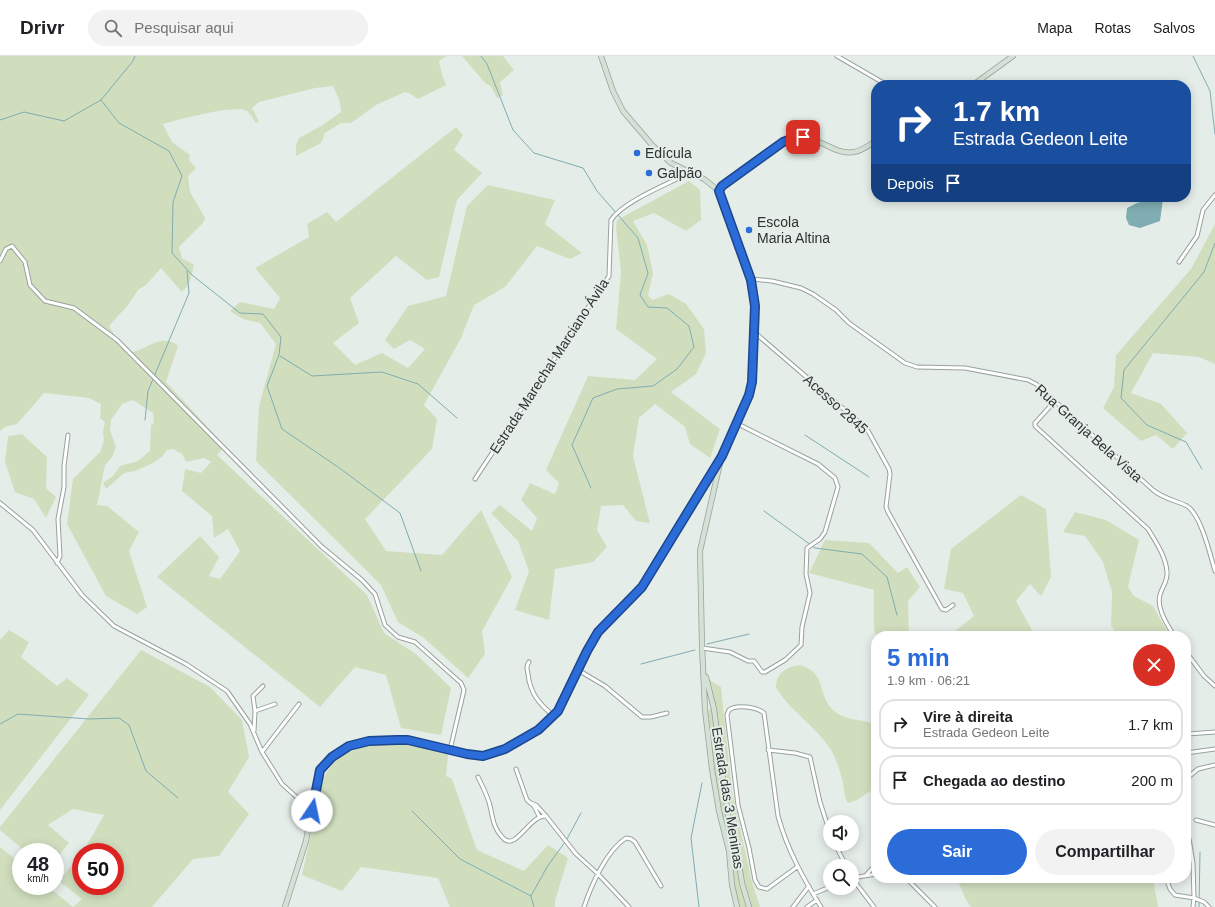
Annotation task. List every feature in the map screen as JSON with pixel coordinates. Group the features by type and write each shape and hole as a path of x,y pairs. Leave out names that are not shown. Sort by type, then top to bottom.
{"main road":[{"path":"285,907 299,867 320,770 332,757 349,746 369,741 397,740 483,756 494,753 538,730 554,716 566,697 587,651 598,632 642,587 722,456 749,395 752,382 755,306 751,280 719,191 704,179 671,163 661,155 623,110 613,91 601,56"},
{"path":"980,80 1013,56"},
{"path":"719,191 722,186 783,142 794,138 814,139 849,152 860,150 871,144"},
{"name":"Estrada das 3 Meninas","path":"722,456 700,551 702,648 705,710 712,769 719,811 729,851 732,885 737,907"},
{"path":"706,481 714,488"},
{"name":"Estrada das 3 Meninas","path":"703,665 713,704 728,815 736,845 742,883 749,907"}],"street":[{"path":"838,56 879,80"},
{"name":"Estrada Marechal Marciano Ávila","path":"475,479 610,276 611,220 629,204 689,173"},
{"path":"1179,262 1197,236 1203,210 1215,195"},
{"path":"0,261 6,249 12,246 25,262 30,285 42,298 46,301 74,308 117,340 322,548 362,580 375,594 385,625 398,637 415,642 461,683 464,690 450,750"},
{"name":"Rua Granja Bela Vista","path":"751,280 772,281 801,288 813,294 836,310 849,323 905,363 917,367 965,368 1028,380 1036,384 1159,495 1188,507 1192,511 1201,528 1215,570"},
{"name":"Acesso 2845","path":"754,332 867,429 889,469 890,474 886,507 888,512 942,609 946,610 953,605"},
{"path":"1055,401 1035,423 1035,426 1148,529 1160,550 1166,567 1168,576 1160,596 1160,603 1171,631"},
{"path":"702,648 730,652 748,661 754,661 762,672 765,672 785,660 798,649 802,641 802,627 810,593 806,574 807,548 820,539 825,532 838,487 835,478 818,464 736,423"},
{"path":"57,563 60,556 58,519 64,487 64,466 68,435"},
{"path":"0,503 34,530 82,595 114,626 186,664 227,691 250,724 262,752 282,784 312,811"},
{"path":"1191,659 1204,676 1215,686"},
{"path":"529,662 527,667 529,686 532,693 554,716"},
{"path":"578,670 605,686 642,717 651,717 667,713"},
{"path":"254,733 255,711 253,696 263,686"},
{"path":"255,711 275,704"},
{"path":"262,752 299,704"},
{"path":"797,867 767,889 759,887 755,880 735,790 727,716 729,710 734,706 758,709 764,714 778,816 782,831 797,867 821,907"},
{"path":"1191,734 1215,732"},
{"path":"1191,753 1215,749"},
{"path":"768,750 795,753 810,757 824,815"},
{"path":"1191,775 1198,769 1215,764"},
{"path":"516,769 527,800 536,808 539,816"},
{"path":"478,777 489,803 494,827 506,841 515,841 533,820 539,816 546,816"},
{"path":"300,800 313,802"},
{"path":"531,803 536,805 576,854 598,874 629,907"},
{"path":"1196,820 1215,825"},
{"path":"584,907 598,874 623,840 631,839 635,842 661,886"},
{"path":"1191,845 1194,863 1193,907"},
{"path":"867,874 871,870"},
{"path":"871,874 852,878 874,907"},
{"path":"911,883 934,907"},
{"path":"1168,883 1170,889 1175,895 1194,898 1204,902 1209,907"},
{"path":"793,907 809,886"},
{"path":"813,894 823,889"},
{"path":"807,907 817,900"}],"green space":[{"path":"0,56 447,56 439,61 446,85 418,99 405,92 376,105 351,123 341,123 325,133 321,143 296,156 296,145 299,138 323,125 341,112 340,102 333,86 315,88 259,102 252,108 259,122 256,123 247,111 241,109 206,113 163,124 172,142 190,155 189,160 196,168 188,176 190,192 205,218 203,223 179,247 182,258 194,265 189,284 182,292 161,268 146,285 138,290 129,304 109,326 116,337 133,352 162,341 173,342 178,346 166,382 225,446 217,455 367,595 384,633 416,654 451,688 441,735 401,728 386,675 355,667 320,707 157,577 200,536 219,557 209,576 220,579 240,551 228,529 214,538 212,516 182,491 185,469 201,473 211,462 204,458 186,462 182,454 173,449 167,450 162,457 151,464 135,471 124,473 106,489 103,483 113,476 120,466 138,461 150,451 151,425 154,423 153,413 133,400 122,404 111,420 110,430 116,447 112,457 105,465 97,505 107,506 139,532 129,551 147,607 137,614 106,596 67,524 73,479 100,452 104,440 103,431 105,422 100,418 101,404 89,398 44,393 17,424 5,427 0,431"},
{"path":"462,56 503,56 514,70 500,82 503,95 497,98 491,86 486,84"},
{"path":"456,127 463,135 454,150 482,173 457,200 439,277 427,280 396,256 350,298 359,323 333,343 355,365 382,353 408,368 425,349 410,340 394,349 385,340 408,306 446,296 467,206 488,185 555,200 545,224 582,253 570,259 537,246 505,287 474,305 461,338 424,405 437,419 432,449 365,519 386,551 442,555 481,510 512,577 482,631 485,654 468,678 424,638 398,622 381,585 256,461 259,406 276,344 260,323 243,319 230,311 240,302 274,309 280,298 255,268 309,237 307,224 327,212 336,222"},
{"path":"689,181 700,190 701,220 686,231 654,213 633,221 647,245 653,273 648,295 652,300 669,294 686,304 704,329 706,353 696,374 671,392 720,429 710,458 690,444 685,427 655,404 639,418 633,456 650,523 636,521 623,505 601,506 597,530 607,547 593,562 555,569 549,620 515,610 529,571 518,541 491,513 500,505 532,531 537,518 521,500 530,483 555,494 559,483 546,470 588,376 635,380 657,359 616,329 621,272 616,227 617,220"},
{"path":"1215,224 1215,364 1199,357 1153,353 1131,393 1161,404 1187,433 1173,449 1156,435 1141,441 1103,408 1114,387 1116,355 1191,269"},
{"path":"22,434 47,457 46,488 56,497 46,518 34,499 15,492 5,462 8,436"},
{"path":"1021,495 1046,509 1051,577 1041,596 1030,584 1016,601 1032,631 955,631 974,616 963,593 944,589 951,549"},
{"path":"1075,512 1106,520 1139,540 1128,587 1134,596 1153,606 1167,631 1114,631 1111,625 1112,592 1103,562 1085,536 1063,532"},
{"path":"825,540 869,543 898,573 907,567 920,587 908,601 909,631 874,631 874,590 809,573"},
{"path":"9,630 29,642 21,657 57,686 67,678 89,695 0,810 0,640"},
{"path":"141,650 210,687 242,720 249,757 228,792 249,814 219,856 193,859 152,907 73,907 82,899 77,895 124,895 124,843 88,843 104,815 73,809 48,825 69,843 64,849 64,843 15,843 0,830 0,827"},
{"path":"800,665 814,673 818,678 827,703 837,713 847,718 871,722 871,791 857,800 848,803 845,797 839,768 831,750 825,741 782,697 776,688 776,683 780,675 790,667"},
{"path":"708,679 721,687 732,792 752,882 760,907 751,907 738,860 729,812 715,712"},
{"path":"710,708 712,709 725,810 747,907 739,907 735,893 717,794 708,711"},
{"path":"407,744 448,755 446,776 452,779 477,850 524,871 548,845 568,858 555,901 555,907 450,907 438,878 361,867 342,891 302,875 323,778 338,756 370,745"},
{"path":"0,847 12,857 12,895 58,895 73,907 0,907"},
{"path":"71,866 72,891 64,885 64,875"},
{"path":"959,883 1154,883 1158,907 971,907 965,898"}],"water":[{"path":"1163,202 1160,221 1140,228 1129,225 1126,218 1127,208 1137,203"}],"waterway":[{"path":"0,120 24,112 64,121 101,100 133,61 135,56"},
{"path":"481,56 487,64 513,130 534,153 583,168 597,191 638,238 648,273 640,295 648,307 667,308 689,326 694,347 677,369 653,386 617,389 593,398 572,445 591,488"},
{"path":"1193,56 1210,91 1215,134"},
{"path":"101,100 119,123 169,151 182,176 173,202 172,253 192,275 240,313 263,314 281,337 279,355 267,386 282,429 338,467 400,513 421,571"},
{"path":"1202,469 1186,442 1147,425 1121,398 1124,370 1204,272 1215,243"},
{"path":"145,420 148,391 189,293 187,271"},
{"path":"280,356 312,376 382,372 418,384 457,418"},
{"path":"805,435 869,477"},
{"path":"764,511 815,548 862,554 887,577 897,615"},
{"path":"707,644 749,634"},
{"path":"641,664 695,650"},
{"path":"0,724 18,714 89,719 119,718 129,725 146,771 178,798"},
{"path":"699,907 691,838 702,783"},
{"path":"412,811 460,859 531,896 534,907"},
{"path":"567,839 581,813"},
{"path":"531,896 547,867 565,842"},
{"path":"1199,907 1200,852"}],"place":[{"name":"Edícula","path":"637,153"},
{"name":"Galpão","path":"649,173"},
{"name":"Escola Maria Altina","path":"749,230"}],"route":[{"path":"312,811 320,770 332,757 349,746 386,739 408,740 467,754 483,756 489,755 505,749 538,730 558,711 566,697 582,660 598,632 642,587 722,456 749,395 754,368 755,306 751,280 719,191 722,186 783,142 794,138 803,137"}]}
